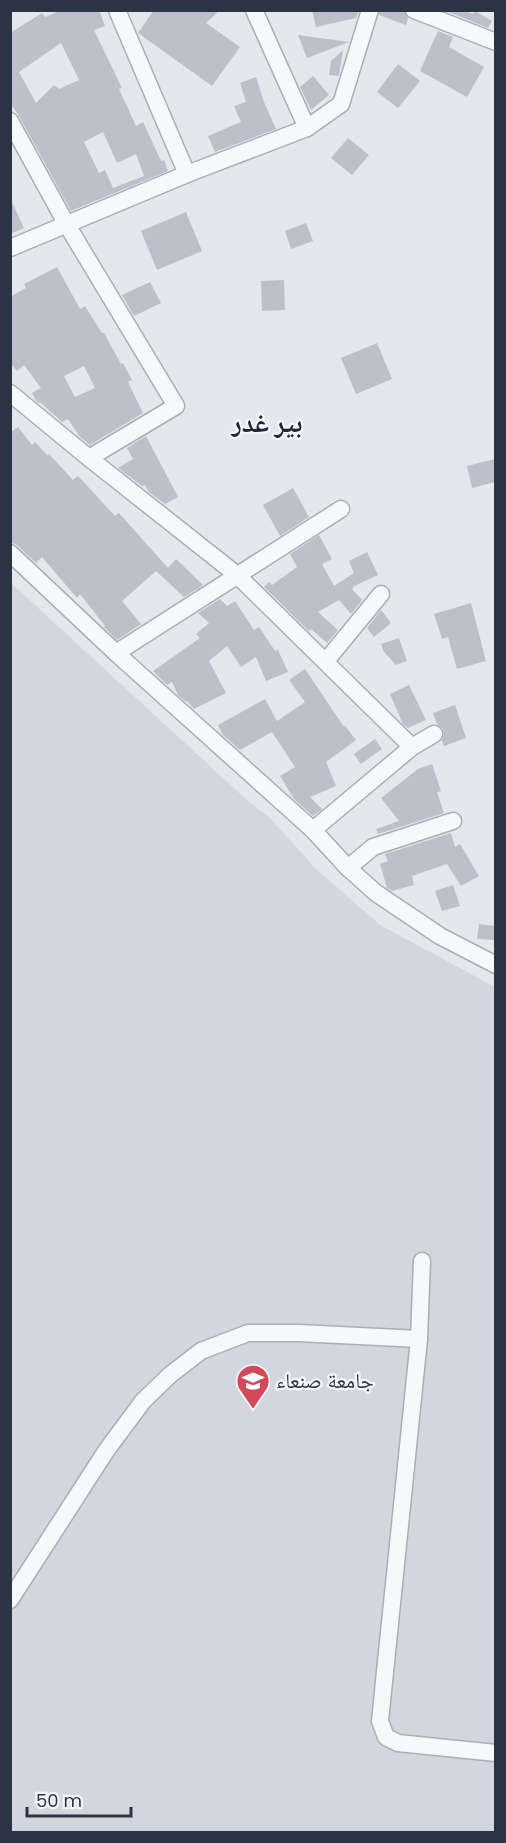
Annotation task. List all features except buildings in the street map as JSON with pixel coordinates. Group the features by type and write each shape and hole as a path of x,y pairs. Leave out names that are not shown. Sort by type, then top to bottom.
{"street":[{"path":"117,10 187,174"},
{"path":"254,10 307,128"},
{"path":"10,248 187,174 307,128 341,104 370,10"},
{"path":"414,10 495,42"},
{"path":"10,121 67,225 176,406 89,458"},
{"path":"10,393 237,574 412,747"},
{"path":"116,653 341,510"},
{"path":"10,553 116,653 313,830 348,868 376,893 440,936 495,965"},
{"path":"326,661 381,594"},
{"path":"313,830 412,747 434,734"},
{"path":"348,868 373,847 453,821"},
{"path":"423,1261 419,1339 380,1721 386,1737 398,1743 495,1753"},
{"path":"10,1600 106,1451 143,1401 170,1375 201,1351 248,1333 419,1339"}],"shaded area":[{"name":"جامعة صنعاء","path":"10,582 249,802 269,817 315,868 380,925 495,987 495,1832 11,1832"}],"place":[{"name":"جامعة صنعاء","path":"253,1410"}],"district":[{"name":"بير غدر","path":"267,423"}]}
